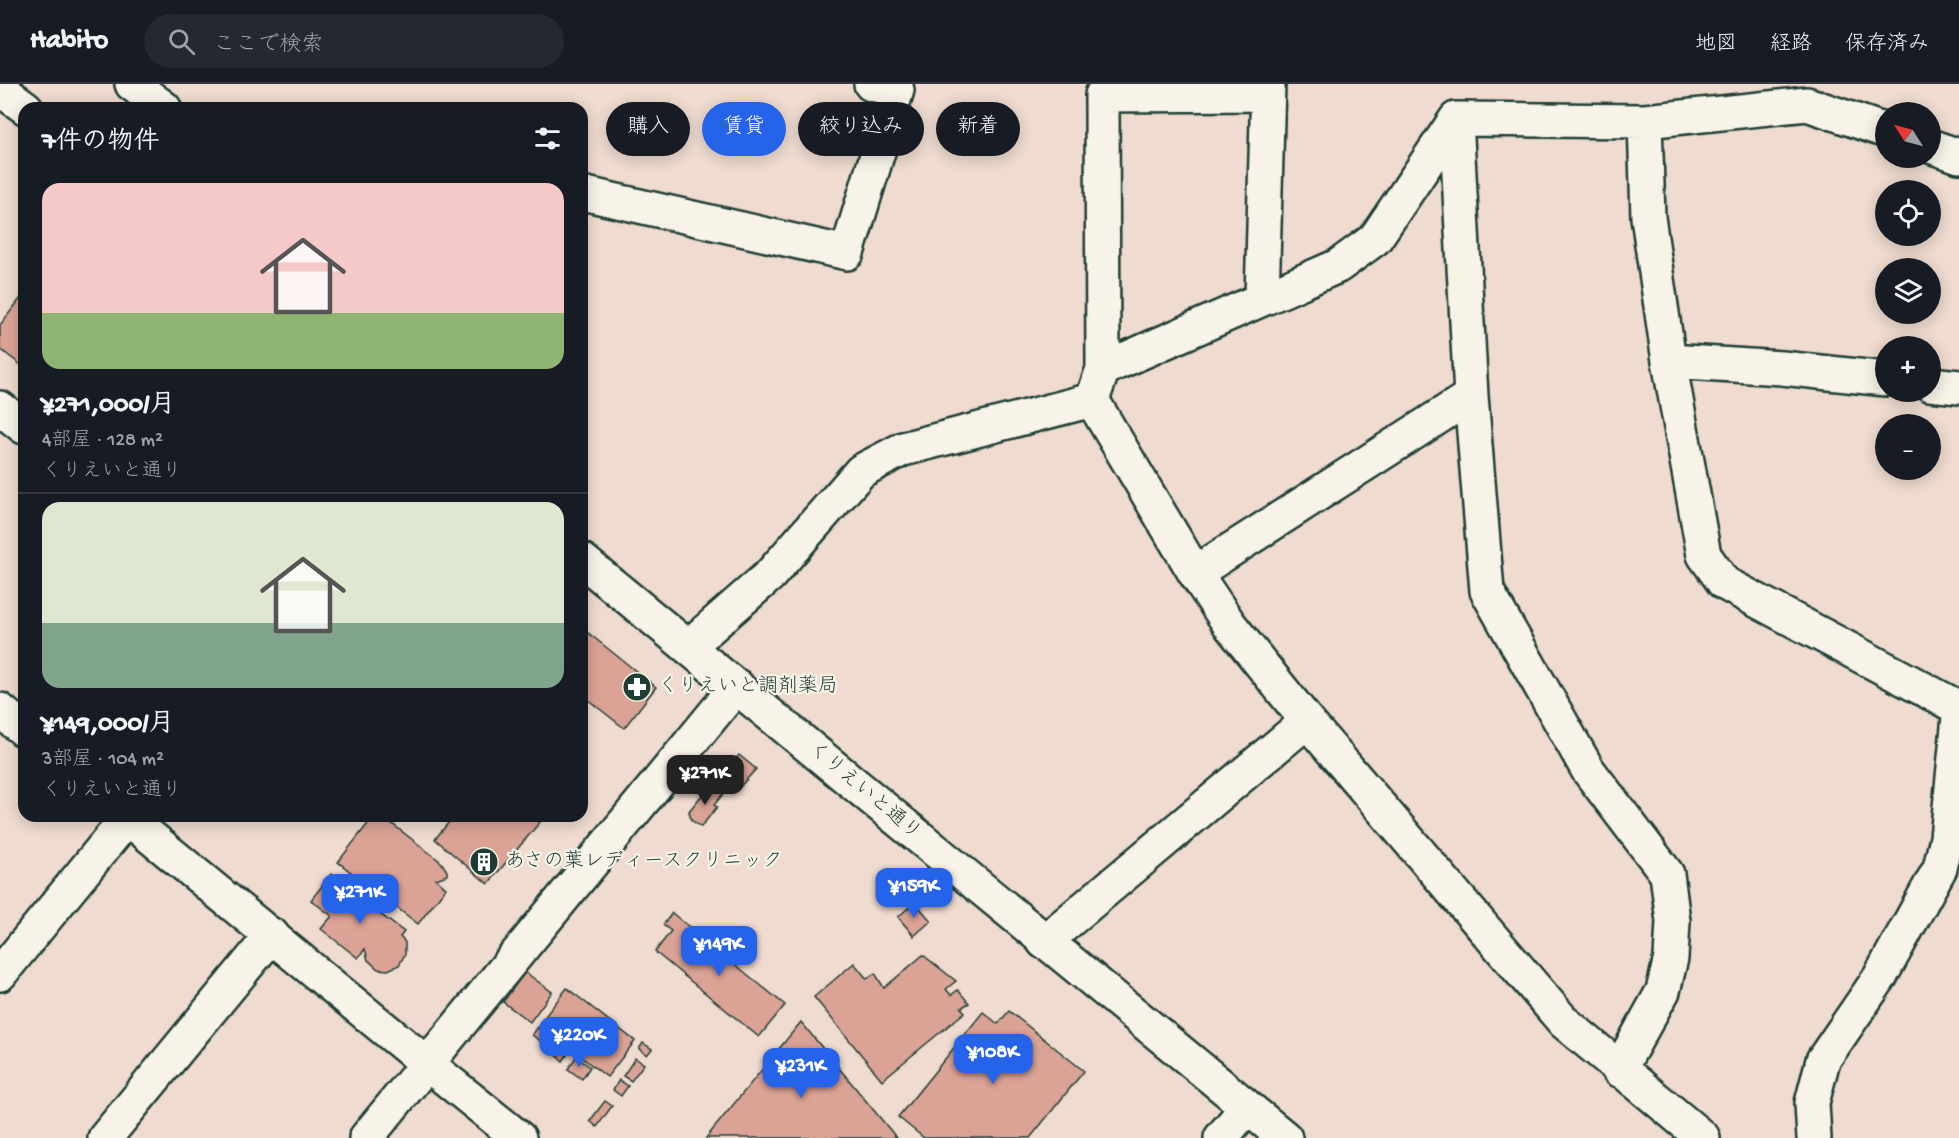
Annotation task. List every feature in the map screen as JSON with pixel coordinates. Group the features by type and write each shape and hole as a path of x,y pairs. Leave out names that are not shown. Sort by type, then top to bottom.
{"street":[{"path":"132,84 156,102"},
{"path":"588,194 847,254 897,90 871,84"},
{"path":"0,88 18,102"},
{"path":"1262,298 1268,89 1102,94 1102,369 1092,400 1195,573 1230,625 1307,721 1564,1022 1703,1138"},
{"path":"1456,119 1646,122 1807,104 1875,127"},
{"path":"1102,369 1338,266 1376,239 1456,119"},
{"path":"1456,119 1471,396 1487,591 1588,771 1667,874 1673,921 1671,958 1666,980 1663,991 1619,1070"},
{"path":"1646,122 1648,217 1669,362 1704,555 1724,583 1959,708"},
{"path":"1941,150 1959,156"},
{"path":"1669,362 1782,368 1875,378"},
{"path":"1941,385 1959,387"},
{"path":"1195,573 1471,396"},
{"path":"689,646 770,574 861,471 903,449 1092,400"},
{"path":"0,408 18,422"},
{"name":"くりえいと通り","path":"588,565 1285,1138"},
{"path":"366,1138 737,686"},
{"path":"0,710 18,725"},
{"path":"1814,1138 1812,1103 1823,1060 1880,977 1940,868 1947,838 1959,717"},
{"path":"1044,942 1307,721"},
{"path":"0,974 123,822"},
{"path":"133,822 519,1138"},
{"path":"105,1138 272,935"},
{"path":"1221,1138 1247,1107"}],"building":[{"path":"18,302 18,363 0,349 0,325"},
{"path":"588,633 656,687 624,728 588,700"},
{"path":"739,755 756,769 737,790 721,776"},
{"path":"711,784 723,794 714,805 717,807 701,827 691,820 689,811"},
{"path":"369,822 390,822 441,862 447,875 436,879 446,888 418,924 338,862"},
{"name":"あさの葉レディースクリニック","path":"449,822 540,822 488,884 435,839"},
{"path":"331,874 364,900 368,896 380,906 376,911 404,932 400,937 405,942 405,954 399,965 388,970 378,969 368,960 365,949 358,958 321,929 332,916 311,900"},
{"path":"915,902 931,921 914,936 898,917"},
{"path":"672,913 785,1005 759,1037 655,952 671,931 663,925"},
{"path":"923,955 956,981 946,989 951,995 958,990 969,1003 961,1008 965,1012 882,1080 814,997 854,963 867,979 875,973 884,988"},
{"path":"525,972 552,992 530,1022 503,1002"},
{"path":"567,988 635,1041 607,1077 539,1024"},
{"path":"1009,1011 1084,1071 1030,1138 924,1138 898,1117 983,1012 998,1024"},
{"path":"801,1022 895,1136 897,1138 706,1138"},
{"path":"538,1027 554,1040 549,1047 532,1035"},
{"path":"643,1043 652,1049 647,1055 639,1049"},
{"path":"559,1045 569,1052 563,1061 553,1052"},
{"path":"576,1057 590,1067 582,1079 568,1069"},
{"path":"635,1058 644,1064 631,1081 623,1076"},
{"path":"619,1080 628,1086 621,1096 613,1090"},
{"path":"605,1101 612,1106 597,1127 590,1121"}],"place":[{"name":"くりえいと調剤薬局","path":"637,687"},
{"name":"あさの葉レディースクリニック","path":"484,862"}]}
